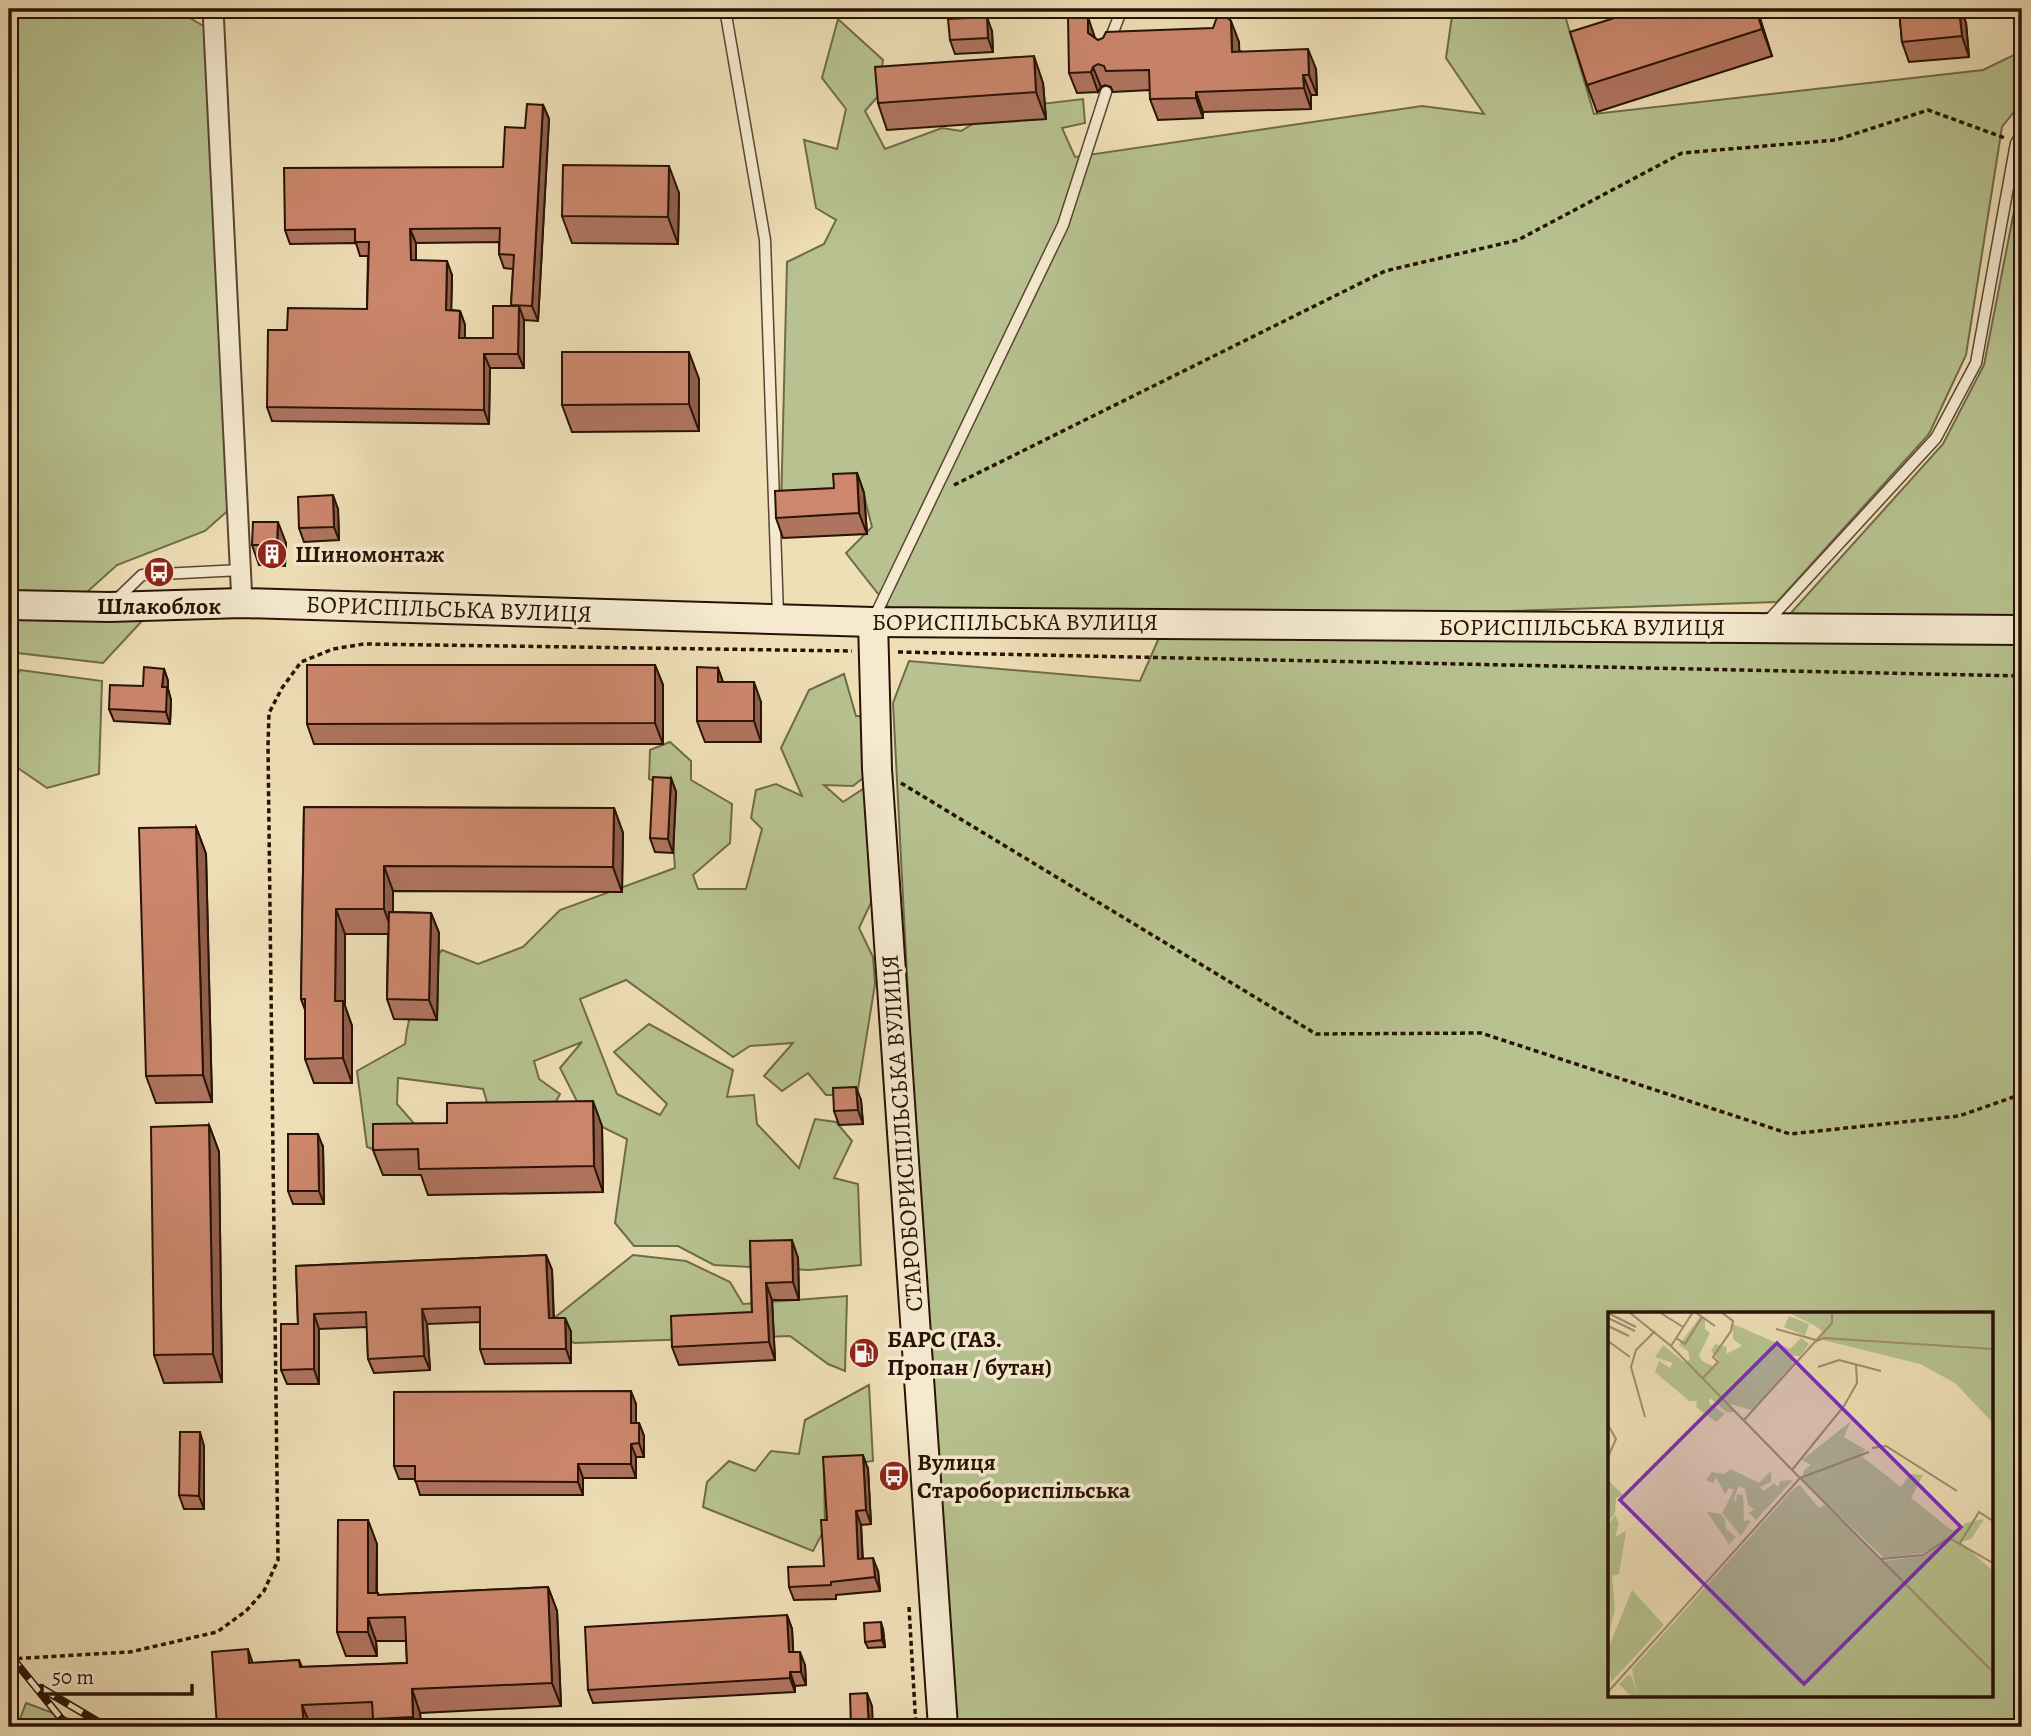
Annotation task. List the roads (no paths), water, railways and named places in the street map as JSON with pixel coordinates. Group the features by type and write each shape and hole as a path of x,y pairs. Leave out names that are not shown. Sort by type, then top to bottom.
{"main road":[{"name":"БОРИСПІЛЬСЬКА ВУЛИЦЯ","path":"9,606 109,607 242,603 873,622 2022,630"},
{"name":"СТАРОБОРИСПІЛЬСЬКА ВУЛИЦЯ","path":"873,622 877,769 943,1727"}],"street":[{"path":"213,9 242,603"}],"lane":[{"path":"725,9 765,240 779,619"},
{"path":"1105,53 1122,9"},
{"path":"873,622 1063,225 1106,92"},
{"path":"1762,628 1936,438 1976,363 2016,143 2022,133"},
{"path":"109,607 142,575 241,570"}],"railway":[{"path":"9,1654 68,1727"},
{"path":"41,1688 107,1727"}],"place":[{"name":"Шиномонтаж","path":"272,554"},
{"name":"Шлакоблок","path":"159,572"},
{"name":"БАРС (ГАЗ. Пропан / бутан)","path":"864,1353"},
{"name":"Вулиця Старобориспільська","path":"894,1476"}]}
